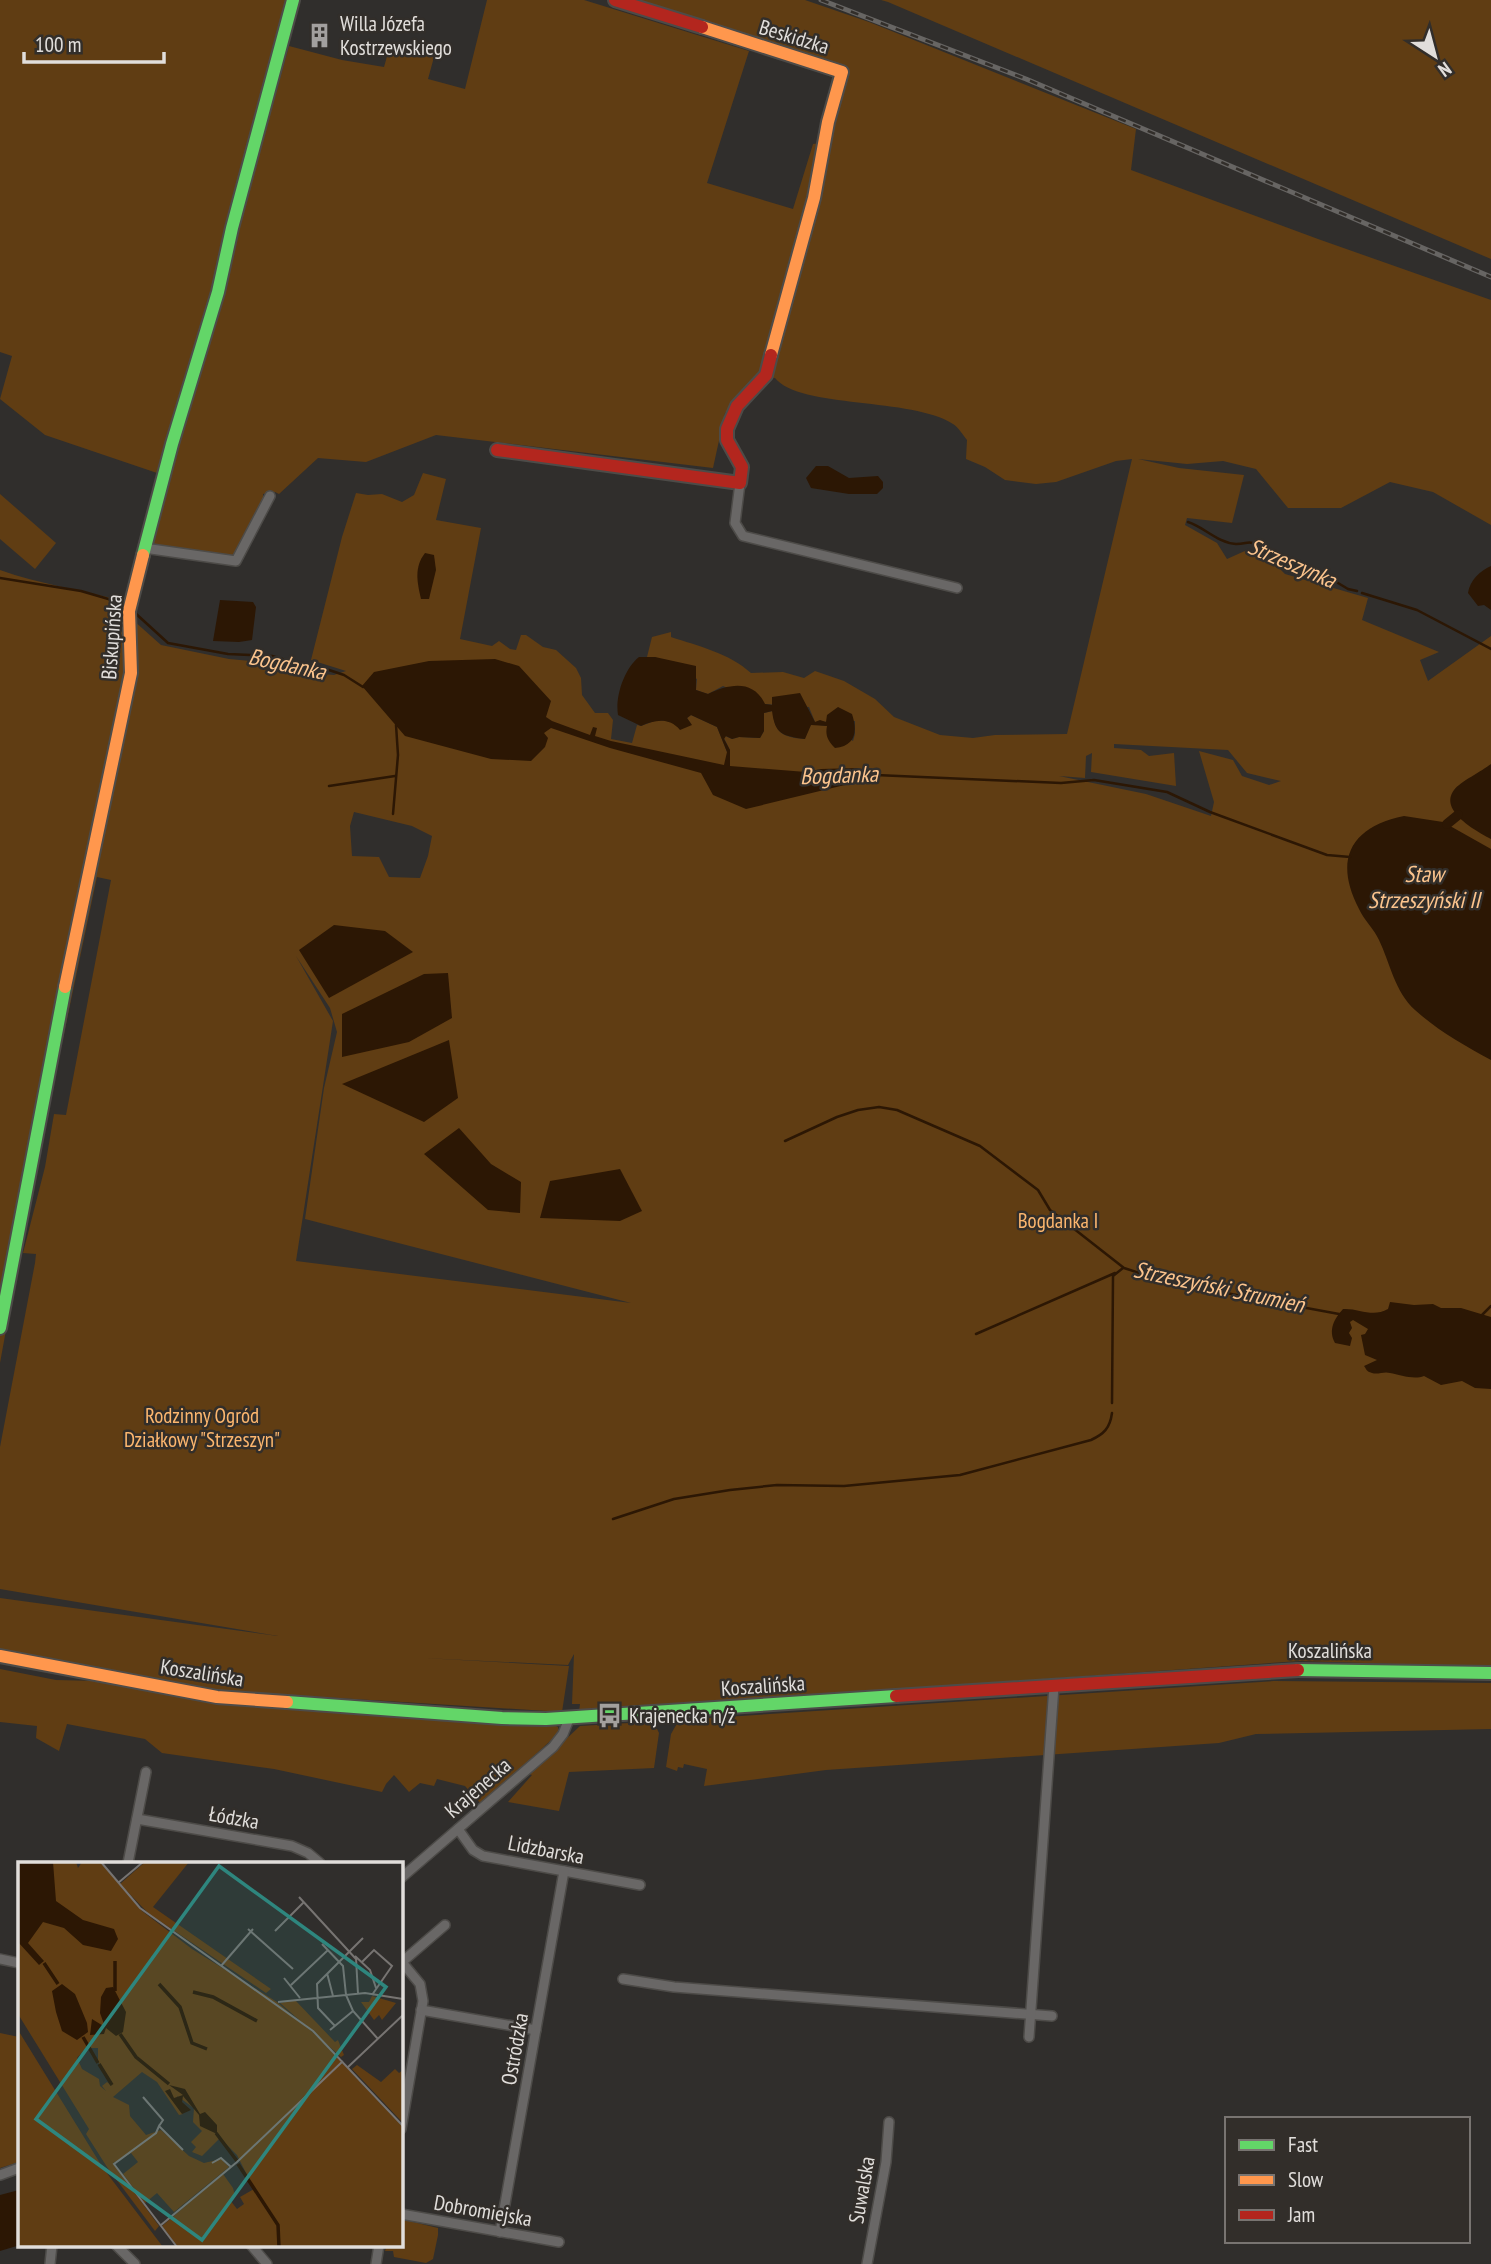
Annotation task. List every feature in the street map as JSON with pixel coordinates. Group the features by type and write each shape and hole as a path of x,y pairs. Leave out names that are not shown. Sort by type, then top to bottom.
{"street":[{"name":"Biskupińska","path":"0,1328 61,1006 131,674 129,611 176,431 218,292 232,228 293,0"},
{"name":"Beskidzka","path":"615,0 842,72 828,122 814,198 766,375 737,406 727,429 727,440 741,467 740,483"},
{"path":"497,450 740,483 735,523 743,536 957,588"},
{"path":"144,548 236,561 270,496"},
{"name":"Koszalińska","path":"0,1657 241,1700 502,1718 569,1719 1282,1670 1491,1673"},
{"path":"1029,2037 1054,1686"},
{"name":"Krajenecka","path":"402,1877 557,1743 569,1719"},
{"path":"128,1862 146,1772"},
{"name":"Łódzka","path":"137,1819 292,1846 308,1853 319,1862"},
{"name":"Lidzbarska","path":"458,1829 473,1850 483,1856 640,1885"},
{"name":"Ostródzka","path":"500,2232 564,1871"},
{"path":"402,1961 445,1925"},
{"path":"0,1959 18,1963"},
{"path":"402,1963 420,1984 423,1996 402,2117"},
{"path":"623,1979 674,1987 1052,2016"},
{"path":"421,2010 536,2030"},
{"name":"Suwalska","path":"867,2264 886,2162 889,2122"},
{"path":"0,2175 18,2168"},
{"name":"Dobromiejska","path":"402,2214 559,2242"},
{"path":"50,2264 52,2246"},
{"path":"117,2246 135,2264"},
{"path":"252,2246 267,2264"},
{"path":"376,2264 379,2246"}],"green space":[{"path":"0,0 288,0 213,293 160,474 45,435 0,399 12,356 0,352"},
{"path":"487,0 584,0 749,51 707,183 793,209 813,144 829,142 848,70 631,0 805,0 869,22 1136,129 1131,170 1491,300 1491,525 1433,492 1390,482 1341,508 1288,508 1256,469 1223,461 1187,464 1138,459 1179,468 1244,475 1232,523 1187,518 1185,525 1217,543 1227,559 1247,550 1268,557 1285,574 1368,598 1362,620 1439,652 1420,660 1428,681 1491,636 1491,1667 1300,1661 579,1712 580,1704 572,1704 574,1654 568,1665 423,1658 569,1666 562,1712 196,1689 0,1651 0,1598 278,1636 0,1589 0,1447 36,1254 23,1253 45,1167 54,1114 66,1115 111,880 97,877 35,1171 0,1363 0,570 122,601 133,620 161,645 229,659 271,663 298,672 334,675 346,671 311,660 356,493 382,494 402,502 414,495 423,473 446,479 436,520 481,528 460,639 492,646 499,641 516,650 521,635 526,635 543,647 556,650 576,668 581,678 582,695 595,713 608,713 613,720 611,739 632,743 637,725 657,720 691,724 687,718 691,715 717,727 727,752 730,750 725,736 732,739 760,738 764,731 764,713 773,711 775,725 781,733 791,737 804,739 811,724 827,726 853,741 855,721 815,722 809,707 765,704 723,686 708,694 696,690 697,679 655,657 647,657 652,637 671,632 671,637 723,655 751,673 783,672 804,678 815,671 844,681 875,699 894,717 940,735 973,738 1067,734 1132,459 1116,461 1056,482 1036,484 1005,480 966,459 967,440 955,425 935,416 808,394 788,388 775,378 760,376 725,413 713,468 436,435 366,462 318,458 279,494 263,494 263,501 236,556 157,547 152,541 289,46 342,60 384,67 390,46 434,57 428,79 465,89","holes":["1114,744 1228,750 1247,773 1281,781 1269,785 1242,776 1233,760 1199,751 1214,802 1211,816 1146,794 1059,776 1085,778 1086,756 1092,753 1091,772 1176,786 1174,753 1149,756 1141,750 1114,748","354,812 412,826 432,836 420,878 389,877 379,857 352,856 350,826","296,956 330,1008 337,1032 324,1088 305,1219 631,1303 296,1261 333,1021"]},
{"path":"881,0 1491,0 1491,259 888,2"},
{"path":"0,494 56,543 35,569 0,539"},
{"path":"0,1669 56,1680 98,1681 552,1724 558,1727 559,1733 481,1804 465,1786 437,1779 434,1786 420,1783 409,1792 394,1775 382,1792 274,1769 162,1753 145,1739 67,1724 59,1751 36,1738 37,1726 0,1722"},
{"path":"1274,1681 1491,1683 1491,1729 1256,1734 1219,1743 826,1770 704,1786 707,1769 684,1764 683,1768 678,1767 677,1771 666,1767 671,1734 679,1720"},
{"path":"645,1722 659,1733 654,1768 569,1772 559,1811 508,1802 532,1775 529,1774 580,1726"},
{"path":"0,2033 18,2037 18,2162 0,2168"},
{"path":"402,2219 438,2228 433,2259 426,2263 394,2257 393,2251 385,2251 387,2246 402,2246"}],"water":[{"path":"816,466 828,466 849,478 878,476 883,482 883,488 877,494 849,494 811,488 806,478"},
{"path":"425,553 434,555 436,570 429,599 421,599 418,569"},
{"path":"1491,566 1491,610 1484,605 1478,606 1468,593 1476,576"},
{"path":"220,600 253,602 256,607 252,640 213,641"},
{"path":"639,657 655,657 696,666 696,690 708,694 732,686 747,687 754,690 765,704 772,705 772,697 800,693 815,722 826,722 827,715 838,707 852,714 855,732 851,741 842,747 835,748 831,743 827,736 827,726 811,725 805,739 785,735 775,725 772,711 764,713 764,731 760,738 732,739 726,736 724,739 730,750 730,766 806,772 859,768 853,776 853,783 746,809 713,795 701,773 610,748 551,728 544,733 548,738 545,747 531,761 491,759 405,736 362,686 374,672 429,661 495,659 519,666 551,701 546,717 552,721 590,735 593,727 597,728 595,736 611,741 724,765 727,752 717,727 691,715 687,718 692,725 680,730 667,721 641,726 618,715 622,684"},
{"path":"1491,764 1491,839 1455,813 1450,798 1457,787"},
{"name":"Staw Strzeszyński II","path":"1404,816 1443,822 1491,849 1491,1060 1442,1031 1408,1003 1402,995 1379,940 1361,913 1351,891 1348,861 1352,848 1371,828"},
{"path":"334,925 385,931 413,952 329,998 299,950"},
{"path":"448,973 452,1018 409,1042 342,1057 342,1014 424,974"},
{"path":"449,1040 458,1098 424,1122 342,1084"},
{"path":"459,1128 491,1164 521,1182 520,1213 488,1210 424,1154"},
{"path":"620,1169 642,1211 620,1221 540,1218 550,1181"},
{"path":"1390,1302 1461,1308 1491,1317 1491,1389 1475,1388 1462,1381 1441,1385 1424,1376 1369,1372 1364,1366 1377,1360 1365,1355 1361,1335 1368,1329 1353,1320 1350,1322 1350,1346 1335,1343 1333,1325 1343,1309 1376,1313 1388,1309"},
{"path":"18,2190 18,2246 0,2251 0,2195"}],"waterway":[{"name":"Strzeszynka","path":"1188,522 1229,543 1252,543 1262,550 1323,574 1348,589 1357,591"},
{"name":"Bogdanka","path":"0,578 81,591 122,603"},
{"name":"Strzeszynka","path":"1362,593 1417,610 1491,649"},
{"name":"Bogdanka","path":"134,612 168,643 228,654 272,656 344,675 363,687"},
{"path":"393,814 398,755 396,725"},
{"name":"Bogdanka","path":"852,772 1061,783 1094,780 1167,792 1210,812 1327,855 1350,857"},
{"path":"329,786 395,776"},
{"path":"1447,824 1458,815"},
{"name":"Strzeszyński Strumień","path":"785,1141 858,1110 879,1107 897,1110 980,1146 1038,1190 1050,1210 1124,1268 1167,1282 1339,1314"},
{"path":"1112,1403 1113,1276 1123,1268"},
{"path":"976,1334 1115,1273"},
{"name":"Strzeszyński Strumień","path":"1482,1315 1491,1306"},
{"path":"613,1519 674,1499 730,1490 777,1485 844,1486 960,1475 1091,1440 1106,1430 1112,1413"}],"railway":[{"path":"821,0 1026,79 1491,277"}],"traffic: fast":[{"path":"143,555 172,444 218,292 232,228 293,0"},
{"path":"0,1328 65,987"},
{"path":"1298,1670 1491,1673"},
{"path":"287,1702 546,1719 896,1696"}],"traffic: slow":[{"path":"702,27 842,72 828,122 814,198 771,355"},
{"path":"65,987 131,673 129,611 143,555"},
{"path":"0,1656 217,1697 287,1702"}],"traffic: jam":[{"path":"615,0 702,27"},
{"path":"497,450 740,483 742,467 727,440 727,429 737,406 766,375 771,355"},
{"path":"896,1696 1298,1670"}],"place":[{"name":"Willa Józefa Kostrzewskiego","path":"320,36"},
{"name":"Krajenecka n/ż","path":"609,1716"}],"park label":[{"name":"Bogdanka I","path":"1058,1221"},
{"name":"Rodzinny Ogród Działkowy \"Strzeszyn\"","path":"202,1428"}]}
